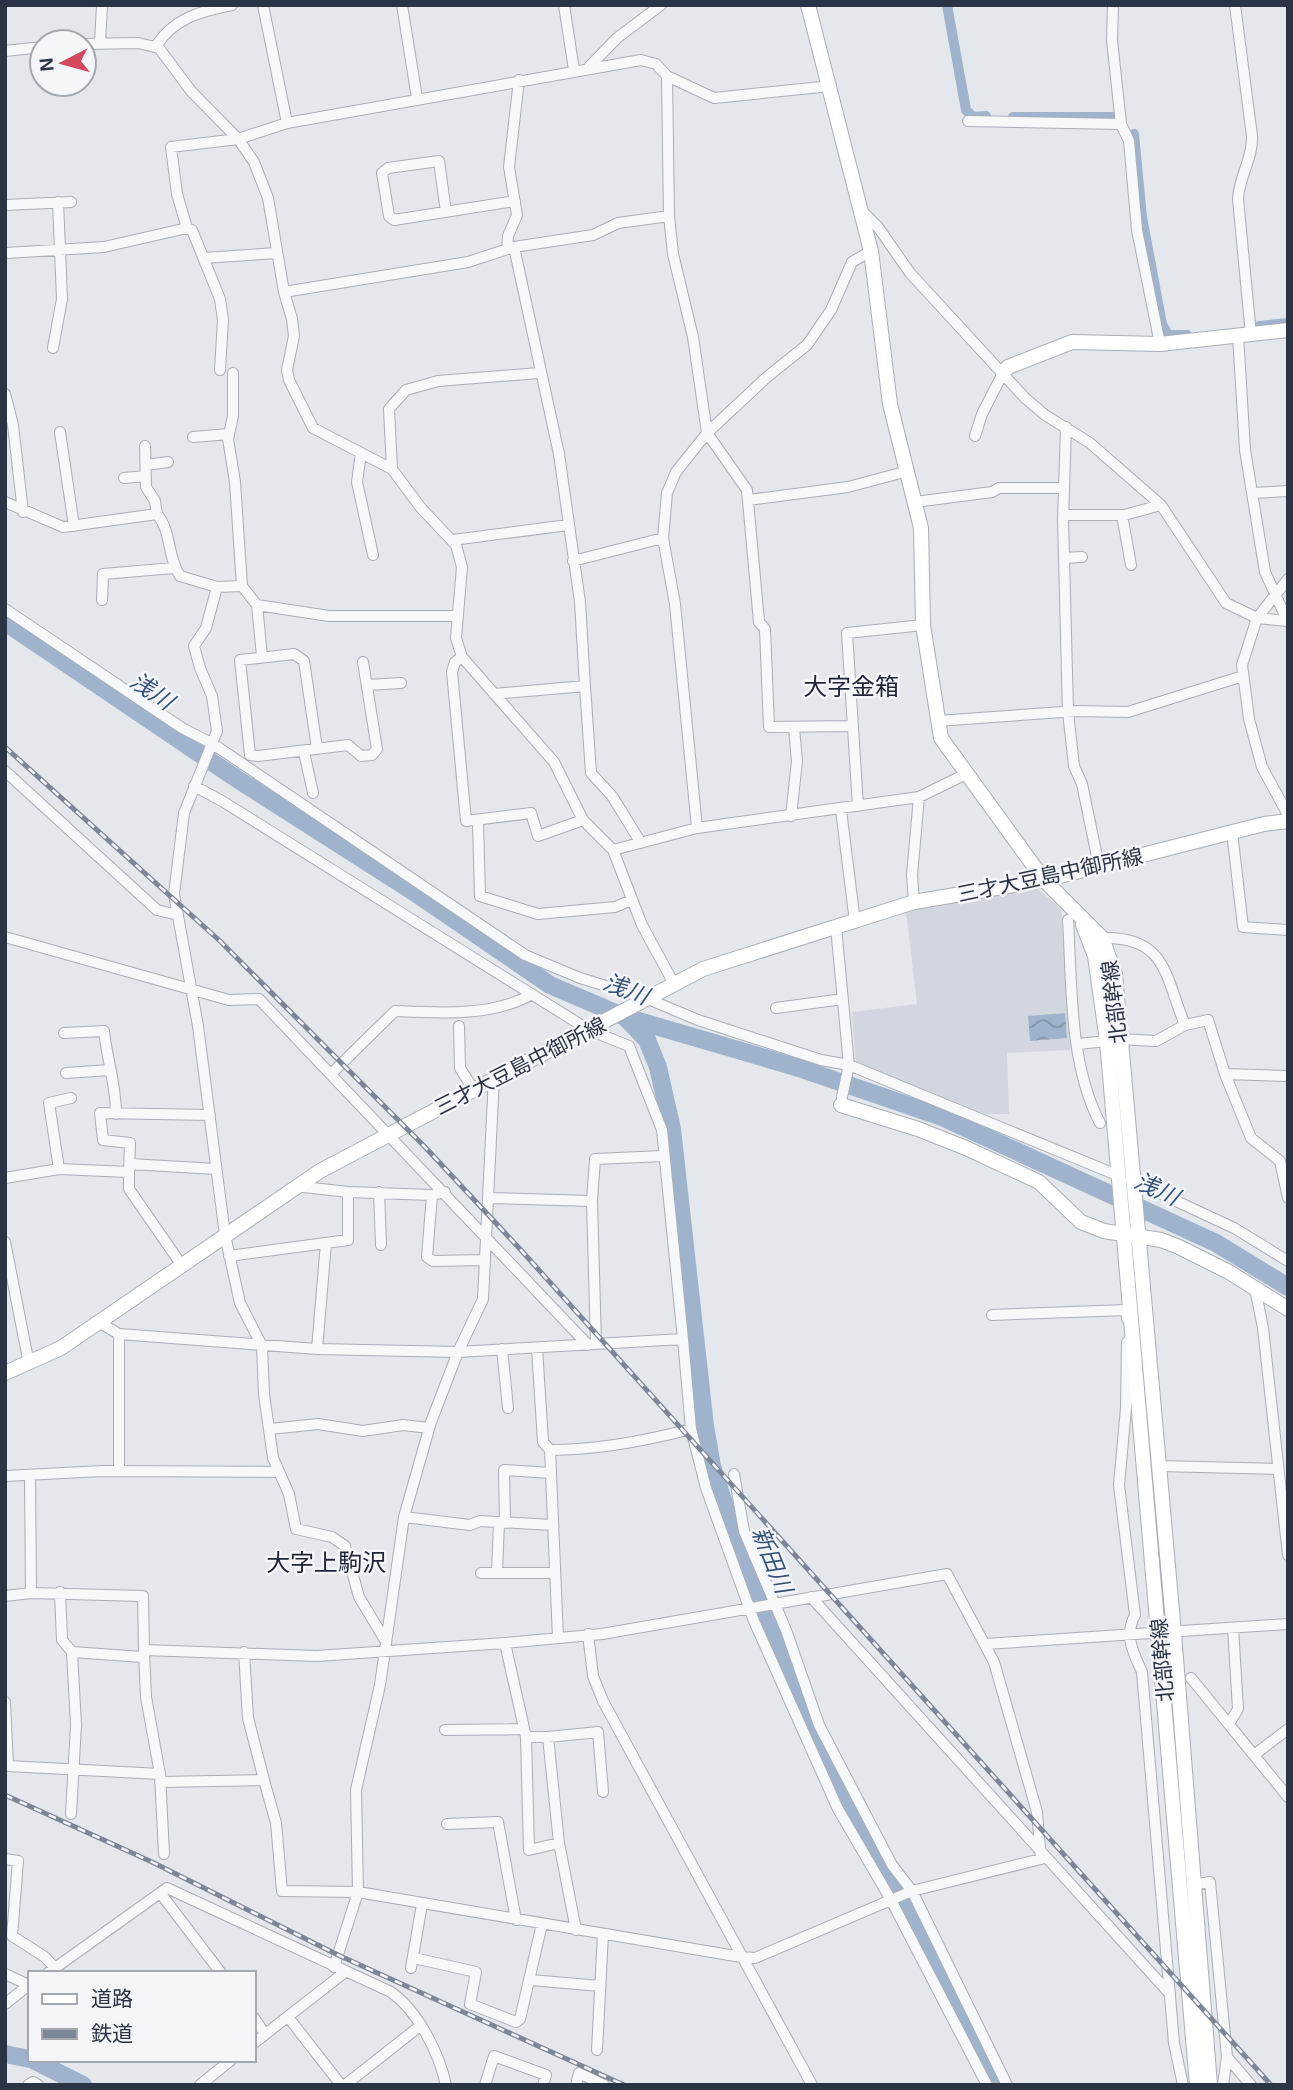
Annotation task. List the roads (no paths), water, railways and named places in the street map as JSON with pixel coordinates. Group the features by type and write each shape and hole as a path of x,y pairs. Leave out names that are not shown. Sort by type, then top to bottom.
{"street":[{"path":"102,5 100,43 156,46 175,66 191,91 238,139 254,162 268,198 294,336 287,370 289,380 313,428 392,469 421,508 453,540 462,567 456,615 456,639 462,657 554,762 583,820 612,850 632,901 674,984"},
{"path":"156,46 163,34 186,18 232,5"},
{"path":"263,5 286,123"},
{"path":"402,5 416,98"},
{"path":"564,5 574,70"},
{"path":"589,67 617,38 661,5"},
{"path":"808,5 831,86 871,251 890,404 921,528 923,625 941,738 964,775 1044,880 1068,904"},
{"path":"1113,5 1112,40 1121,124 1129,141 1137,230 1160,344"},
{"path":"1236,5 1252,136 1252,148 1239,182 1238,199 1244,335 1245,450 1265,572 1287,622"},
{"path":"5,51 28,49"},
{"path":"187,228 177,194 171,147 238,139 286,123 589,67 641,60 656,64 667,76 714,98 831,86"},
{"path":"667,76 669,216 673,254 693,337 707,433 741,478 748,500 759,622 765,629 769,727 852,726"},
{"path":"519,80 520,93 510,146 517,215 508,236 559,454 580,602 591,773 612,796 641,843"},
{"path":"968,121 1121,124"},
{"path":"446,212 439,161 388,168 382,173 388,216 394,220 446,212 515,201"},
{"path":"53,348 62,299 58,202"},
{"path":"5,205 71,202"},
{"path":"859,208 878,227 909,274 1025,398 1090,443 1161,505 1221,598 1257,618 1287,622"},
{"path":"284,292 468,262 510,248 593,235 618,223 669,216"},
{"path":"5,253 61,252 104,247 187,228 192,230 220,299 223,320 220,370"},
{"path":"697,828 675,604 663,538 667,493 676,472 707,433 807,345 831,310 852,262 871,251"},
{"path":"204,258 277,253"},
{"path":"975,436 982,414 1008,367 1072,342 1160,344 1288,330"},
{"path":"233,373 229,434 242,586 257,605 262,656"},
{"path":"392,469 389,409 406,390 438,382 539,373"},
{"path":"5,394 13,425 23,512"},
{"path":"1066,428 1063,515 1068,712 1074,766 1082,785 1099,866"},
{"path":"60,432 74,526"},
{"path":"193,437 229,434"},
{"path":"145,446 146,486 155,500 157,514 164,523 174,568 180,576 217,587 242,586"},
{"path":"361,453 357,482 373,555"},
{"path":"124,478 168,462"},
{"path":"748,500 848,487 908,471"},
{"path":"915,502 992,492 999,488 1064,488"},
{"path":"1253,493 1288,491"},
{"path":"5,502 63,527 157,514"},
{"path":"1063,515 1122,515 1161,505"},
{"path":"1122,515 1130,565"},
{"path":"453,540 568,525"},
{"path":"573,561 633,543 663,538"},
{"path":"1064,558 1082,557"},
{"path":"102,600 103,574 174,568"},
{"path":"1288,579 1257,618 1244,657 1243,676 1249,719 1262,767 1288,815"},
{"path":"217,587 206,628 194,646 212,696 217,731 184,813 174,894 210,1115 225,1235 240,1303 262,1346 264,1394 270,1429 278,1472 289,1494 296,1529 332,1537 345,1546 359,1597 384,1640"},
{"path":"257,605 329,616 456,615"},
{"path":"5,609 525,955 643,1001 847,1068 1234,1228 1288,1261"},
{"path":"858,806 847,633 923,625"},
{"path":"317,748 304,661 294,654 240,660 238,667 250,755 304,752 348,745 360,756 372,755 377,748 363,662"},
{"path":"462,657 455,662 452,672 466,821 478,822 531,813 538,836 583,820"},
{"path":"937,721 1140,709 1243,676"},
{"path":"368,685 401,683"},
{"path":"494,694 585,686"},
{"path":"791,816 797,761 794,728"},
{"path":"304,752 313,793"},
{"path":"5,771 157,910 178,915"},
{"path":"612,850 697,828 842,810 919,797 964,775"},
{"path":"194,785 532,994 629,1046 657,1111 671,1194 691,1429 706,1488 753,1608 838,1809 901,1896 1006,2085"},
{"path":"914,902 912,875 919,797"},
{"path":"842,810 855,922"},
{"name":"三才大豆島中御所線","path":"5,1373 29,1364 100,1323 295,1186 389,1133 703,969 751,951 855,922 875,912 914,902 1044,880 1232,832 1288,821"},
{"path":"478,822 480,896 538,914 615,906 632,901"},
{"path":"1232,832 1243,927 1288,930"},
{"name":"北部幹線","path":"1068,904 1101,938 1115,974 1113,1040 1167,1634 1187,1885 1197,2085"},
{"name":"北部幹線","path":"1068,904 1093,948 1113,1040"},
{"path":"1068,920 1078,1044 1092,1108 1100,1123"},
{"path":"836,927 847,1068 841,1101 966,1148 1039,1182 1081,1222 1130,1229 1179,1247 1288,1309"},
{"path":"5,937 229,1000 259,999 592,1345"},
{"path":"1101,938 1120,938 1156,953 1167,970 1185,1025"},
{"path":"331,1074 395,1011 439,1013 497,1007 532,994"},
{"path":"776,1008 793,1001 843,999"},
{"path":"1078,1044 1113,1040 1156,1041 1185,1025 1208,1020 1251,1138 1280,1161 1288,1198"},
{"path":"459,1026 460,1068 473,1089"},
{"path":"64,1033 104,1031 110,1070 116,1088 116,1114"},
{"path":"66,1073 110,1070"},
{"path":"1226,1074 1288,1076"},
{"path":"334,1967 358,1892 356,1790 372,1731 404,1517 429,1428 458,1352 483,1299 494,1078"},
{"path":"59,1169 49,1103 71,1098"},
{"path":"183,1267 129,1189 130,1143 103,1140 100,1113 210,1115"},
{"path":"592,1345 592,1201 595,1159 664,1156"},
{"path":"5,1178 59,1169 216,1169"},
{"path":"295,1186 348,1192 432,1195 445,1192"},
{"path":"229,1256 348,1240 348,1192"},
{"path":"379,1192 381,1245"},
{"path":"432,1195 427,1257 432,1261 485,1260"},
{"path":"489,1198 592,1201"},
{"path":"5,1242 29,1364"},
{"path":"317,1349 326,1243"},
{"path":"1255,1288 1265,1339 1288,1555"},
{"path":"992,1315 1127,1310 1126,1408 1119,1485 1135,1615 1129,1637 1142,1672 1174,2043 1183,2085"},
{"path":"100,1323 119,1334 317,1349 458,1352 683,1339"},
{"path":"119,1334 119,1471"},
{"path":"537,1348 543,1442 550,1450 558,1638"},
{"path":"502,1349 508,1408"},
{"path":"270,1429 318,1424 363,1432 404,1425 429,1428"},
{"path":"550,1450 597,1448 691,1429"},
{"path":"1122,1463 1278,1469"},
{"path":"497,1573 504,1470 551,1473"},
{"path":"5,1476 119,1471 156,1474 278,1472"},
{"path":"734,1474 744,1531 824,1736 892,1865 901,1896 987,2085"},
{"path":"30,1476 31,1593"},
{"path":"404,1517 470,1525 480,1521 553,1525"},
{"path":"481,1573 555,1573"},
{"path":"72,1652 244,1652 317,1656 384,1654 413,1648 505,1643 588,1634 947,1574 986,1644 1037,1812 1041,1859 901,1896 755,1958 358,1892 282,1891 276,1823 248,1718 244,1652"},
{"path":"60,1592 62,1640 72,1652 76,1725 71,1814"},
{"path":"5,1596 60,1592 143,1596 146,1697 160,1778 164,1854"},
{"path":"811,1597 1170,1994"},
{"path":"986,1644 1129,1637 1288,1623"},
{"path":"1229,1724 1238,1709 1233,1628"},
{"path":"588,1634 593,1675 603,1701 812,2085"},
{"path":"505,1643 525,1733 528,1850 559,1843"},
{"path":"1191,1678 1288,1797"},
{"path":"5,1702 8,1766 73,1768 160,1778 264,1780"},
{"path":"1254,1755 1288,1729"},
{"path":"445,1730 525,1733 548,1737 598,1732 603,1792"},
{"path":"548,1737 559,1843 576,1930"},
{"path":"447,1824 498,1822 516,1920"},
{"path":"5,1859 18,1861 12,1936 45,1957 51,1970 161,1895 167,1888 391,1992 407,2003 443,2070 446,2085"},
{"path":"1162,1887 1210,1882 1227,2057 1223,2085"},
{"name":"北部幹線","path":"1187,1885 1210,2085"},
{"path":"161,1895 219,1971"},
{"path":"422,1904 413,1963 476,1972 471,2004 516,2022 520,2019 531,1980 542,1924"},
{"path":"597,2050 603,1934"},
{"path":"256,2041 345,1972"},
{"path":"5,1973 28,1984"},
{"path":"531,1980 600,1986"},
{"path":"5,2004 28,1986"},
{"path":"288,2017 343,2085 420,2026"},
{"path":"256,2021 265,2034"},
{"path":"485,2085 494,2056 546,2075 543,2085"},
{"path":"1227,2057 1251,2085"},
{"path":"200,2085 229,2062"},
{"path":"576,2085 579,2073 604,2085"},
{"path":"28,2085 38,2085"}],"water":[{"path":"1065,1013 1067,1038 1030,1041 1028,1016"}],"waterway":[{"path":"947,5 966,110 973,117 986,116"},
{"path":"1013,117 1118,117"},
{"path":"1134,134 1142,217 1162,324 1168,335 1187,335"},
{"path":"1259,326 1288,323"},
{"name":"浅川","path":"5,622 550,985 625,1017 799,1068 942,1117 1216,1243 1288,1287"},
{"name":"新田川","path":"627,1019 647,1040 658,1067 672,1129 705,1426 712,1466 736,1540 830,1765 855,1817 898,1886 998,2085"},
{"path":"5,2054 28,2059"},
{"path":"37,2062 83,2085"}],"railway":[{"path":"5,747 220,941 424,1146 520,1249 1271,2085"},
{"path":"5,1795 152,1862 338,1955 624,2085"}],"district":[{"name":"大字金箱","path":"851,686"},
{"name":"大字上駒沢","path":"326,1562"}]}
